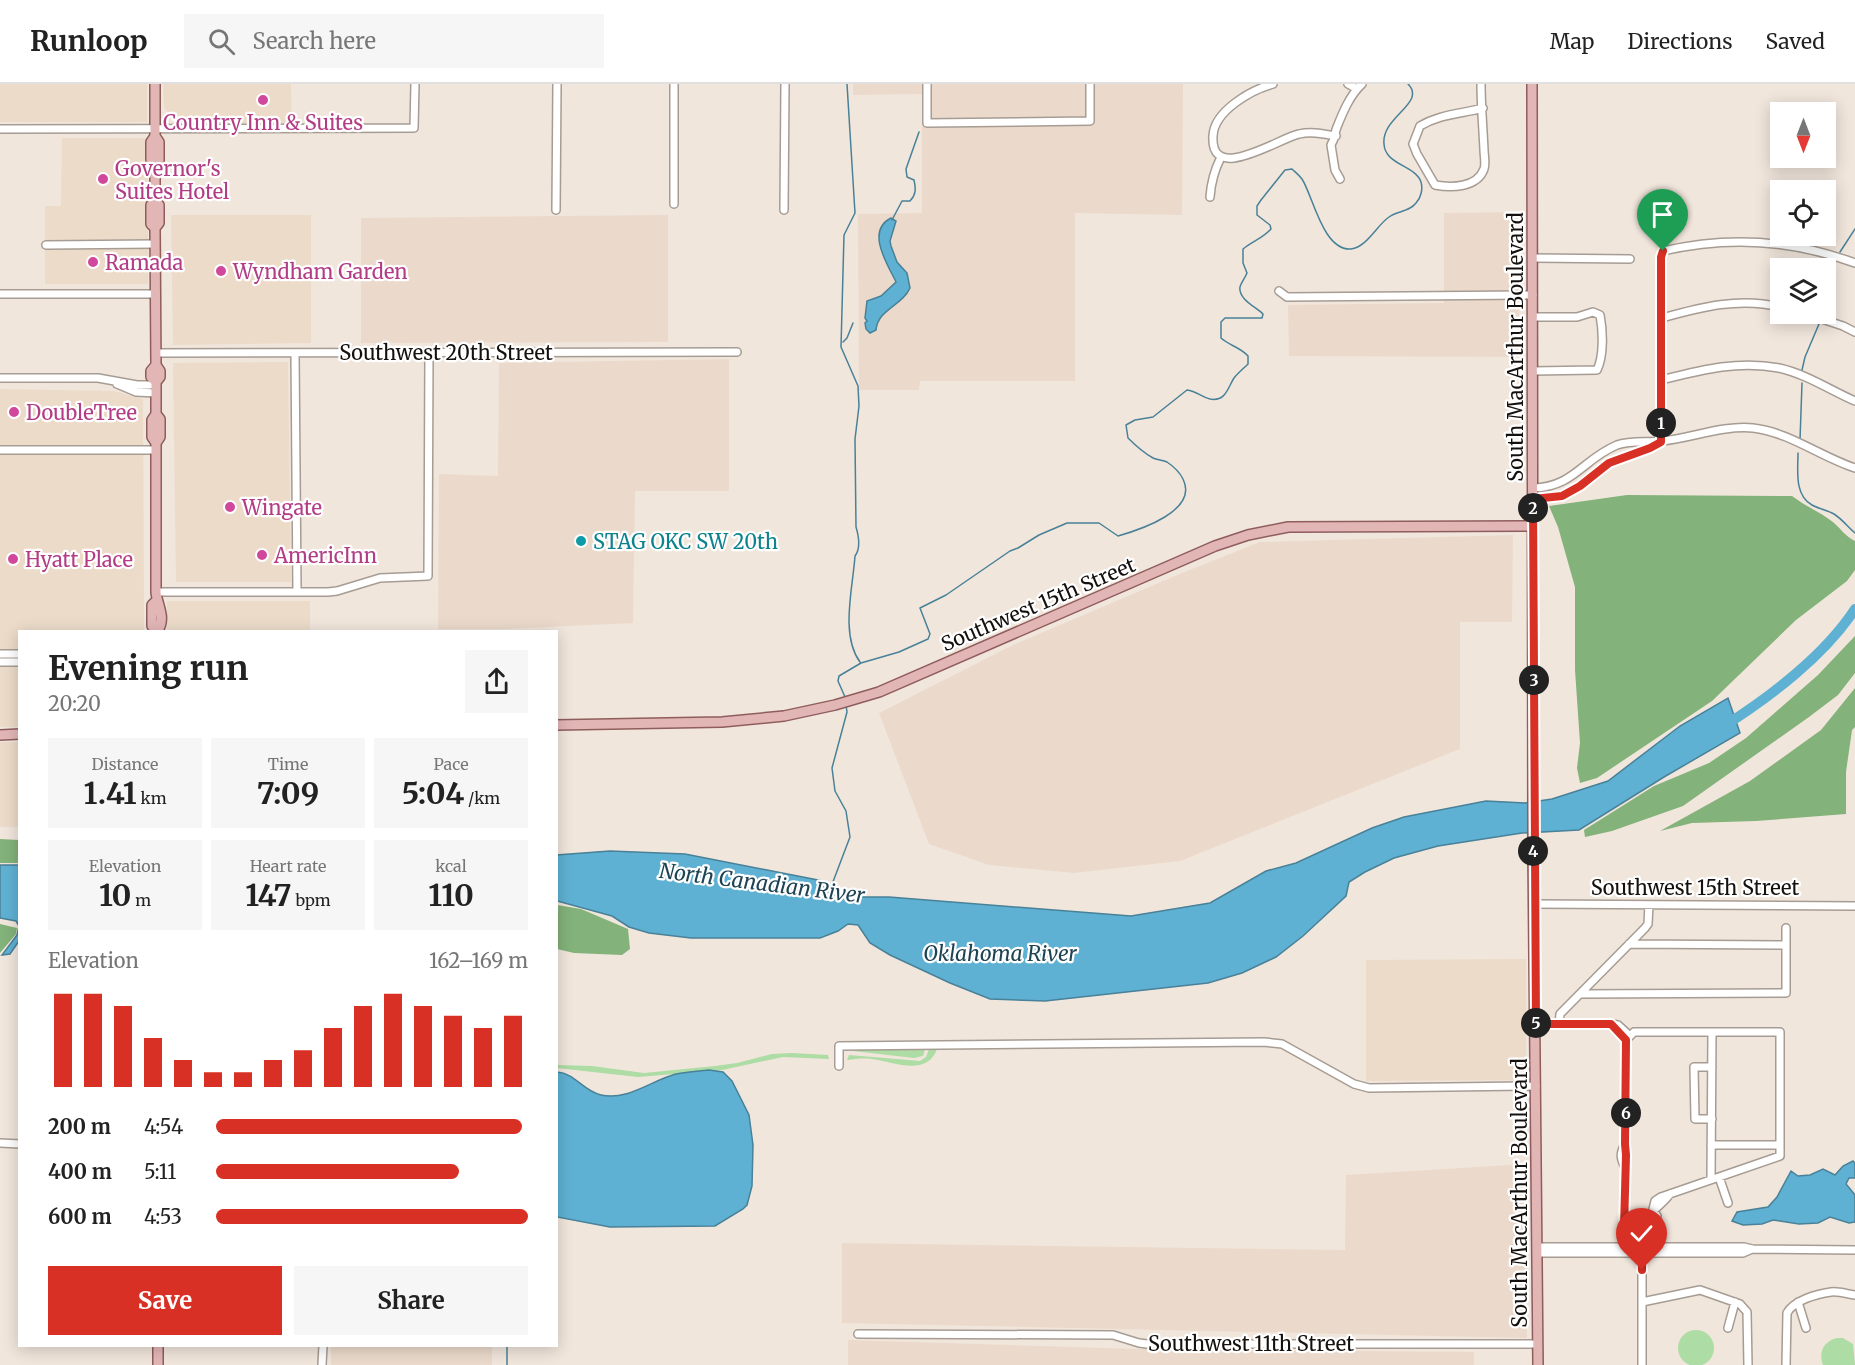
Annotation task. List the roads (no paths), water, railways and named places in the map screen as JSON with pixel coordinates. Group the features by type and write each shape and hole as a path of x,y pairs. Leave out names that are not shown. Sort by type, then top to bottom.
{"main road":[{"path":"155,84 155,133 159,142 159,161 155,165 155,200 159,205 159,223 155,228 156,365 160,371 156,387 156,414 160,419 160,437 156,446 156,596 161,606 161,626 158,630"},
{"name":"South MacArthur Boulevard","path":"1532,84 1533,854 1538,1365"},
{"name":"Southwest 15th Street","path":"558,725 722,722 784,716 836,705 879,692 1215,546 1248,535 1288,527 1533,526"},
{"path":"0,735 18,734"},
{"path":"158,1347 158,1365"}],"street":[{"path":"0,129 155,133 414,128 415,84"},
{"path":"556,84 556,210"},
{"path":"674,84 674,204"},
{"path":"784,210 785,84"},
{"path":"927,84 927,123 1090,121 1090,84"},
{"path":"1272,84 1259,86 1218,118 1213,140 1217,154 1221,158 1237,158 1247,155 1301,133 1336,136"},
{"path":"1340,179 1335,170 1330,145 1359,86 1348,84"},
{"path":"1481,84 1483,108 1484,168 1477,180 1464,186 1447,188 1435,185 1413,144 1420,126 1442,115 1483,108"},
{"path":"1210,198 1213,176 1221,158"},
{"path":"1661,442 1661,257 1663,251 1711,243 1778,243 1813,249 1855,263"},
{"path":"46,245 155,244"},
{"path":"1533,258 1630,259"},
{"path":"1279,291 1287,297 1533,296"},
{"path":"0,294 156,294"},
{"path":"1662,318 1698,307 1732,303 1770,306"},
{"path":"1533,317 1576,317 1593,312 1600,315 1601,363 1597,370 1533,371"},
{"path":"1836,324 1855,332"},
{"path":"156,596 337,591 380,578 428,576 429,352"},
{"name":"Southwest 20th Street","path":"156,353 737,352"},
{"path":"295,353 297,591"},
{"path":"1661,380 1732,364 1751,365 1780,369 1814,381 1855,401"},
{"path":"0,378 110,380 156,387"},
{"path":"1533,488 1559,484 1618,444 1661,442 1734,428 1753,428 1776,434 1855,468"},
{"path":"1533,499 1562,496 1587,481 1609,463 1661,442"},
{"path":"0,450 156,446"},
{"path":"1580,470 1587,481"},
{"path":"18,654 0,654 0,662 18,662"},
{"name":"Southwest 15th Street","path":"1535,904 1855,906"},
{"path":"1559,1024 1560,1014 1648,924 1649,905"},
{"path":"1580,994 1786,993 1786,928"},
{"path":"1629,944 1786,945"},
{"path":"1536,1024 1611,1024 1627,1037"},
{"path":"1627,1037 1634,1032 1780,1032 1779,1156 1670,1194 1639,1224 1642,1365"},
{"path":"1712,1032 1712,1145 1715,1178 1728,1203"},
{"path":"1624,1247 1625,1167 1621,1152 1625,1144 1627,1037"},
{"path":"839,1066 839,1046 1264,1042 1282,1044 1354,1084 1369,1088 1536,1086"},
{"path":"1712,1067 1695,1067 1695,1119 1712,1119"},
{"path":"0,1143 18,1144"},
{"path":"1712,1145 1779,1144"},
{"path":"1624,1228 1639,1227"},
{"path":"1537,1250 1624,1247 1640,1250"},
{"path":"1537,1250 1743,1253 1752,1250 1855,1250"},
{"path":"1642,1302 1700,1290 1740,1304 1747,1312 1748,1365"},
{"path":"1786,1365 1787,1313 1793,1305 1832,1292 1855,1295"},
{"path":"1728,1328 1735,1302"},
{"path":"1798,1302 1806,1328"},
{"name":"Southwest 11th Street","path":"858,1334 1113,1335 1132,1342 1147,1344 1538,1344"},
{"path":"322,1365 323,1347"}],"water":[{"path":"891,218 896,221 890,241 891,246 897,262 907,273 910,288 902,299 881,317 876,330 870,333 865,323 867,321 865,318 867,301 881,296 896,282 884,258 879,239 883,224"},
{"name":"Oklahoma River","path":"1728,698 1740,733 1579,830 1522,833 1438,846 1394,858 1349,882 1346,896 1303,936 1276,957 1242,973 1208,983 1045,1001 990,999 890,955 870,943 858,925 848,924 820,938 691,938 649,933 629,927 612,916 558,901 558,855 610,851 685,854 823,881 850,897 889,897 1131,916 1210,903 1266,871 1296,863 1372,828 1404,817 1486,801 1525,803 1552,799 1608,781 1680,726"},
{"path":"0,865 18,865 18,924 16,921 0,918"},
{"path":"18,930 18,942 10,954 2,955"},
{"path":"709,1070 723,1072 732,1081 749,1115 753,1145 752,1186 747,1205 715,1226 610,1227 558,1217 558,1072 569,1075 595,1093 611,1096 630,1093 676,1074"},
{"path":"1853,1161 1855,1178 1849,1178 1846,1184 1855,1195 1855,1222 1849,1223 1830,1217 1818,1223 1799,1224 1773,1220 1762,1224 1743,1225 1732,1221 1737,1212 1768,1207 1777,1197 1791,1171 1798,1176 1810,1175 1823,1169 1835,1175 1843,1166"}],"waterway":[{"path":"847,84 855,213 844,235 841,347 858,386 859,406 855,439 856,527 859,546 855,556 849,625 850,638 860,662"},
{"path":"845,697 838,681 839,676 861,663 899,652 928,639 930,634 920,608 946,595 1010,551 1067,523 1099,523 1118,536 1152,524 1175,510 1183,501 1186,490 1182,477 1167,462 1153,458 1128,438 1126,425 1135,420 1153,417 1187,390 1210,399 1220,398 1226,393 1234,378 1248,364 1248,356 1245,353 1221,338 1221,322 1225,318 1262,318 1263,314 1245,299 1240,291 1247,273 1243,263 1243,249 1271,229 1270,225 1257,215 1257,206 1285,170 1292,169 1302,179 1326,232 1341,247 1351,249 1357,247 1389,217 1410,208 1418,201 1422,188 1418,176 1389,156 1384,144 1389,126 1412,98 1412,91 1408,84"},
{"path":"892,220 902,201 910,201 914,194 914,180 907,177 906,169 919,132"},
{"path":"1840,252 1855,229"},
{"path":"843,342 853,323"},
{"path":"1802,370 1819,324"},
{"path":"1800,440 1802,383"},
{"path":"1798,453 1798,482 1806,501 1837,516 1855,533"},
{"name":"North Canadian River","path":"1724,726 1760,702 1812,659 1843,626 1855,609"},
{"path":"831,887 850,837 846,811 835,791 832,768 847,712 846,705"},
{"path":"507,1347 507,1365"}],"place":[{"name":"Country Inn & Suites","path":"263,100"},
{"name":"Governor's Suites Hotel","path":"103,179"},
{"name":"Ramada","path":"93,262"},
{"name":"Wyndham Garden","path":"221,271"},
{"name":"DoubleTree","path":"14,412"},
{"name":"Wingate","path":"230,507"},
{"name":"STAG OKC SW 20th","path":"581,541"},
{"name":"AmericInn","path":"262,555"},
{"name":"Hyatt Place","path":"13,559"}]}
